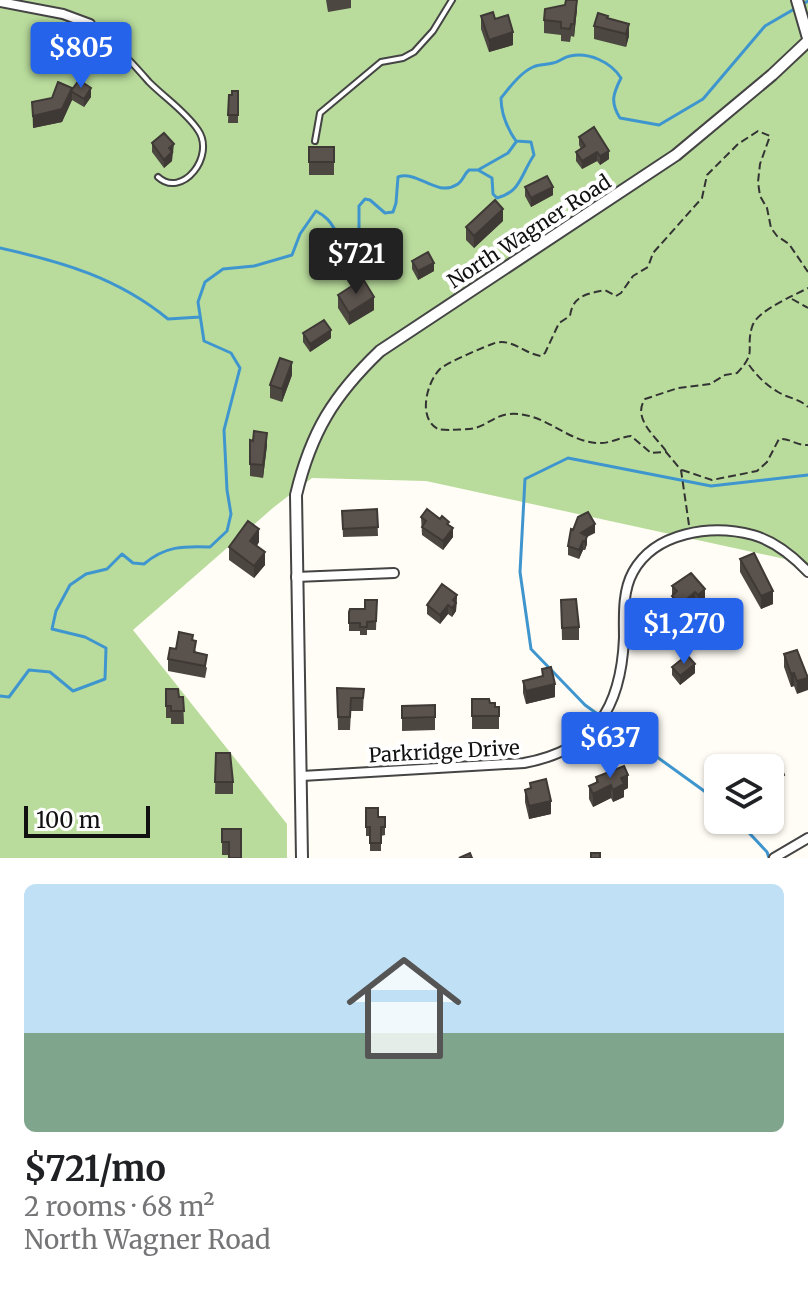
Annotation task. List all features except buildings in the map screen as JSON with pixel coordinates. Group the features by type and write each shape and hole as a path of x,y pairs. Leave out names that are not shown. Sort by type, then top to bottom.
{"street":[{"path":"797,0 808,39"},
{"path":"0,2 63,14 90,24"},
{"name":"North Wagner Road","path":"302,858 296,495 304,463 328,409 380,351 676,155 772,75 808,39"},
{"name":"Parkridge Drive","path":"302,776 524,763 551,758 578,744 599,724 616,695 622,666 625,600 632,574 648,551 669,540 727,530 754,535 775,544 808,572"},
{"path":"296,577 394,573"},
{"path":"774,858 808,838"}],"lane":[{"path":"315,141 320,113 381,62 403,58 414,52 433,31 452,0"},
{"path":"90,24 105,43 128,59 191,122 202,137 203,154 192,174 172,183 163,183 158,177"}],"path":[{"path":"666,452 651,453 631,436 602,443 589,441 540,417 524,415 507,414 474,428 440,430 435,427 425,402 438,369 446,364 495,343 516,345 541,356 559,323 570,316 572,304 580,295 605,290 616,296 621,293 633,276 648,267 653,253 702,198 707,175 738,144 758,131 770,136 760,164 758,182 771,228 789,244 808,272"},
{"path":"690,534 681,470 643,422 640,412 645,399 678,388 710,384 725,375 737,373 751,357 752,325 759,316 808,288"},
{"path":"790,298 808,308"},
{"path":"747,362 768,385 808,407"},
{"path":"681,470 712,480 757,471 767,462 779,439 787,438 801,446 808,445"}],"green space":[{"path":"0,0 808,0 808,564 426,481 312,478 274,507 133,630 287,824 287,858 0,858"}],"waterway":[{"path":"0,696 9,697 29,670 50,672 73,691 105,679 106,648 85,637 52,629 56,611 70,585 86,574 107,569 122,554 133,563 144,564 175,548 210,547 227,531 231,514 224,430 240,368 231,353 204,341 198,302 205,282 223,269 254,266 292,255 300,234 316,211 349,243 359,234 359,206 365,199 385,213 393,212 398,177 412,177 449,188 460,182 469,170 478,170 492,178 493,194 497,198 505,195 516,187 534,155 531,142 516,141 507,126 501,98 533,67 577,55 599,60 621,78 614,98 620,118 659,125 703,99 765,26 808,1"},
{"path":"478,170 508,153 516,142"},
{"path":"0,248 89,273 130,293 168,319 200,317"},
{"path":"704,791 585,705 531,649 520,572 525,479 568,458 711,486 808,475"},
{"path":"750,834 769,858"}]}
